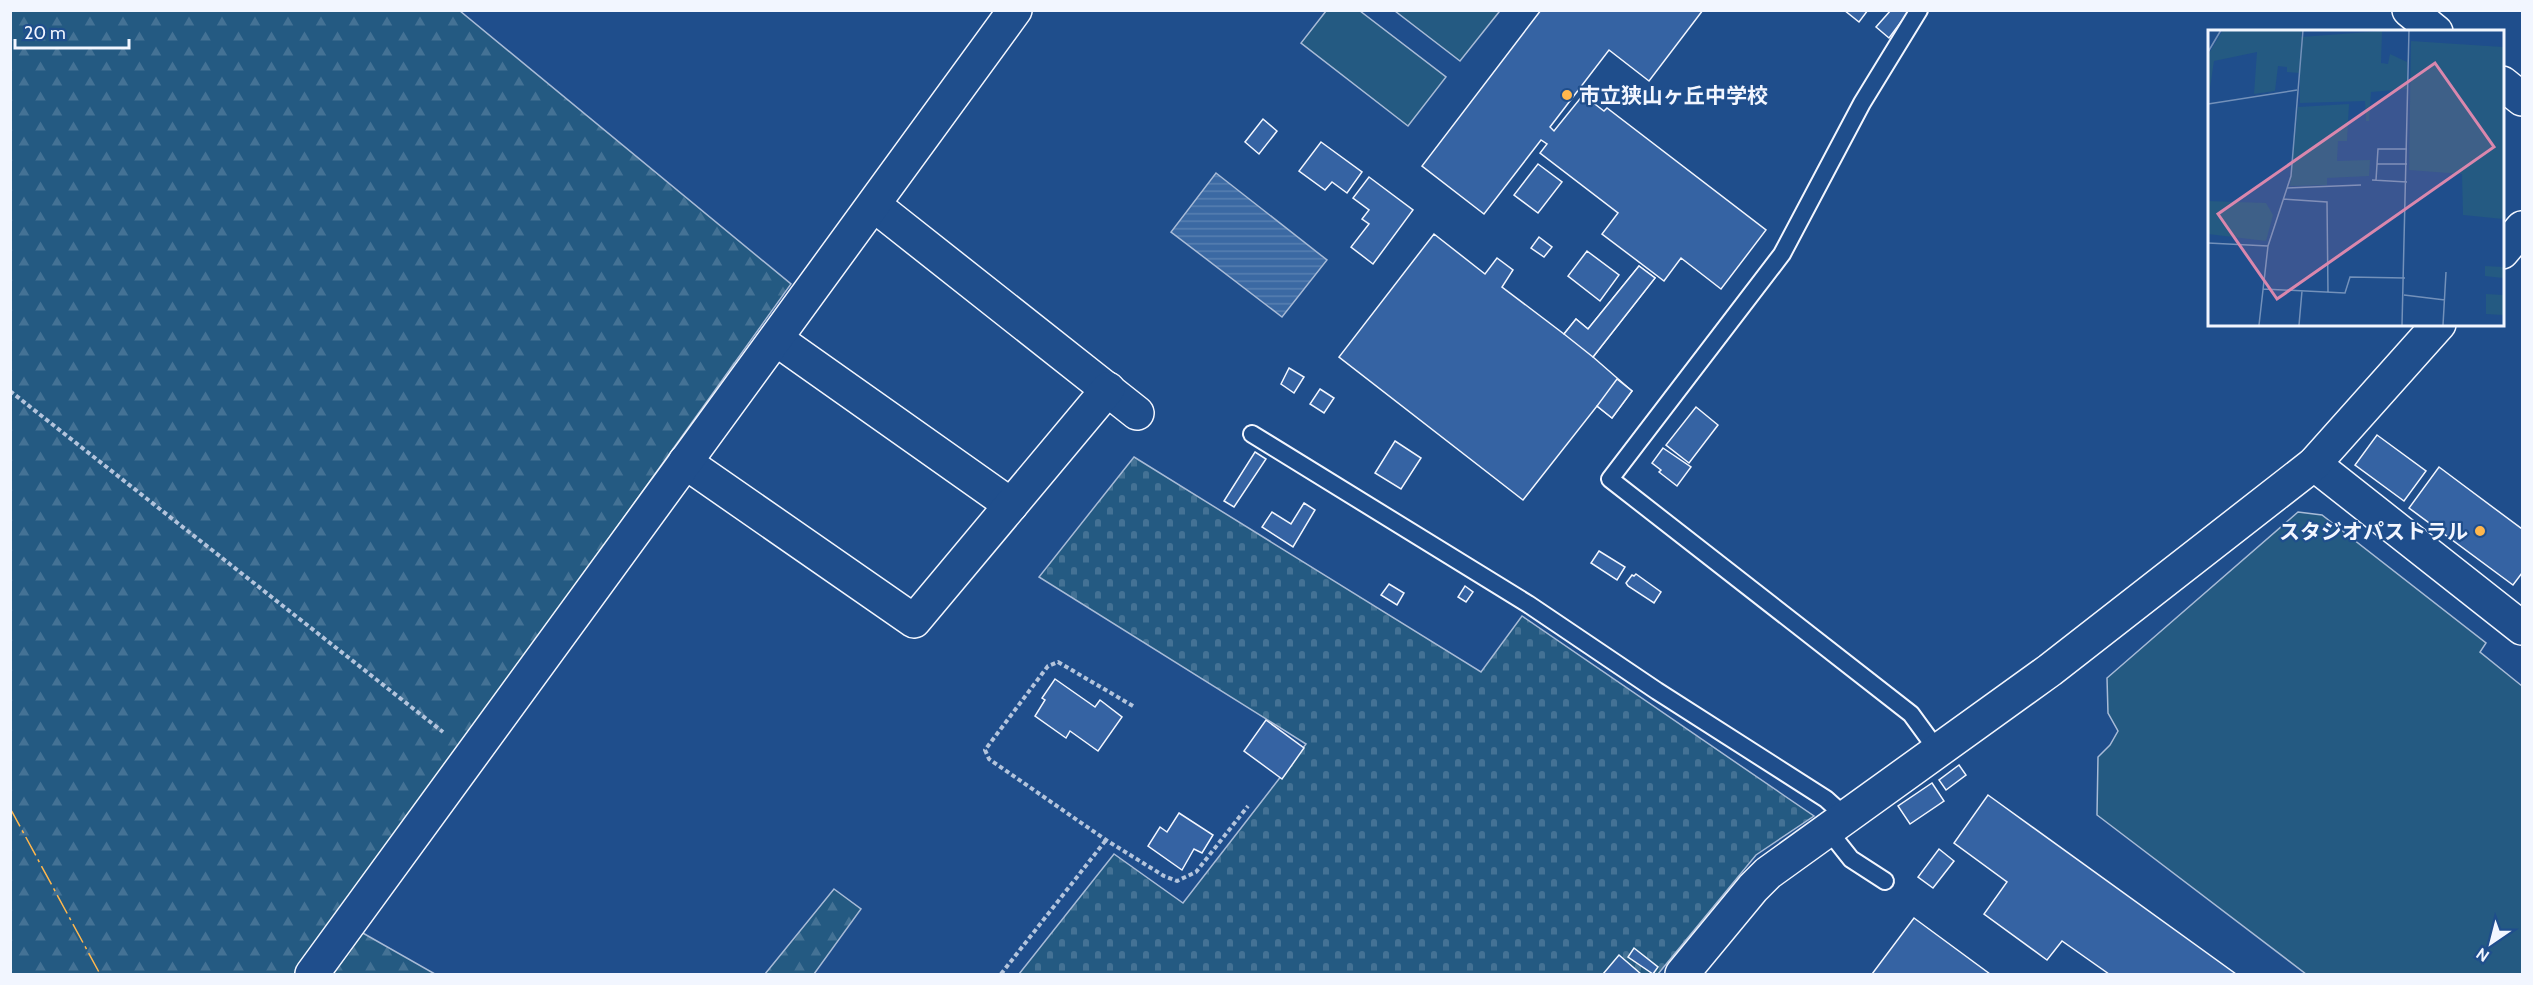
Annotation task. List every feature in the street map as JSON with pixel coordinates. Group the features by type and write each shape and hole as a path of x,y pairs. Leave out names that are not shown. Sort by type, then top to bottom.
{"street":[{"path":"312,975 1015,10"},
{"path":"2409,10 2434,30"},
{"path":"2503,84 2523,99"},
{"path":"874,205 1137,413"},
{"path":"2503,251 2523,228"},
{"path":"1682,975 1768,873 2060,663 2314,464 2437,326"},
{"path":"776,339 1011,505"},
{"path":"685,462 914,621 1108,389"},
{"path":"2314,464 2523,628"}],"lane":[{"path":"1919,10 1862,103 1782,254 1610,479 1911,714 1938,751"},
{"path":"1252,434 1528,604 1657,691 1826,799 1851,859 1886,881"}],"path":[{"path":"10,391 472,754"},
{"path":"1133,706 1058,662 1048,666 985,750 989,759 1106,840 1164,876 1177,880 1196,872 1248,806"},
{"path":"1001,975 1106,840"}],"green space":[{"path":"1497,10 1499,12 1460,61 1395,11"},
{"path":"10,11 460,11 791,284 297,974 11,974"},
{"path":"1326,11 1360,11 1446,77 1408,126 1301,43"},
{"path":"1134,457 1481,672 1522,616 1814,816 1756,855 1658,974 1019,974 1114,854 1183,903 1306,744 1039,577"},
{"path":"2298,512 2322,515 2486,643 2480,652 2522,686 2522,974 2306,974 2097,815 2098,757 2110,745 2118,731 2108,713 2107,678"},
{"path":"834,889 861,909 814,974 765,974"},
{"path":"361,932 435,974 330,974"}],"shaded area":[{"path":"1216,173 1327,260 1282,317 1171,232"}],"building":[{"name":"市立狭山ヶ丘中学校","path":"1541,10 1703,10 1649,81 1609,50 1550,127 1554,131 1583,95 1604,111 1607,108 1766,230 1721,289 1681,258 1664,281 1602,234 1618,213 1540,153 1547,144 1541,140 1484,214 1422,166"},
{"path":"1844,10 1868,10 1859,22"},
{"path":"1891,10 1910,10 1889,38 1876,27"},
{"path":"1263,119 1277,131 1259,154 1245,142"},
{"path":"1321,142 1362,172 1347,193 1332,182 1325,190 1299,171"},
{"path":"1538,164 1562,182 1538,213 1514,195"},
{"path":"1369,177 1413,210 1373,264 1351,247 1369,224 1362,219 1369,210 1353,198"},
{"path":"1434,234 1485,274 1497,258 1513,270 1502,287 1564,334 1576,319 1588,329 1639,266 1655,278 1593,357 1632,391 1612,418 1597,406 1523,500 1339,357"},
{"path":"1539,237 1552,247 1544,257 1531,248"},
{"path":"1587,251 1619,275 1600,301 1568,276"},
{"path":"1639,266 1655,278 1593,357 1564,334 1576,319 1588,329"},
{"path":"1289,368 1304,377 1294,393 1281,384"},
{"path":"1617,379 1632,391 1612,418 1597,406"},
{"path":"1320,389 1334,398 1324,413 1310,404"},
{"path":"1696,407 1718,425 1689,463 1666,445"},
{"path":"2377,435 2426,471 2404,501 2355,465"},
{"path":"1395,441 1421,458 1401,489 1375,473"},
{"path":"1663,448 1691,467 1677,486 1659,472 1661,470 1652,463"},
{"path":"1255,452 1266,459 1234,507 1224,501"},
{"path":"2439,467 2522,529 2522,573 2513,585 2409,508"},
{"path":"1304,503 1315,510 1293,547 1262,527 1272,512 1291,524"},
{"path":"1599,551 1625,567 1617,580 1591,563"},
{"path":"1636,574 1661,592 1654,603 1626,583 1632,575"},
{"path":"1389,584 1404,593 1397,605 1381,595"},
{"path":"1465,586 1473,592 1466,602 1458,597"},
{"path":"1055,679 1095,707 1100,700 1122,717 1098,751 1070,731 1066,738 1035,716 1045,700 1042,698"},
{"path":"1266,720 1304,748 1282,779 1244,751"},
{"path":"1959,765 1966,775 1946,790 1939,780"},
{"path":"1932,783 1944,801 1910,824 1898,806"},
{"path":"1988,795 2236,974 2109,974 2062,941 2047,960 1984,914 2007,882 1954,843"},
{"path":"1179,813 1213,835 1202,853 1194,849 1182,870 1148,846 1160,827 1167,832"},
{"path":"1939,849 1954,861 1933,888 1918,877"},
{"path":"1914,918 1990,974 1872,974"},
{"path":"1634,948 1658,967 1653,974 1628,957"},
{"path":"1619,955 1641,974 1603,974"}],"power":[{"path":"10,808 100,974"}],"place":[{"name":"市立狭山ヶ丘中学校","path":"1567,95"},
{"name":"スタジオパストラル","path":"2480,531"}]}
